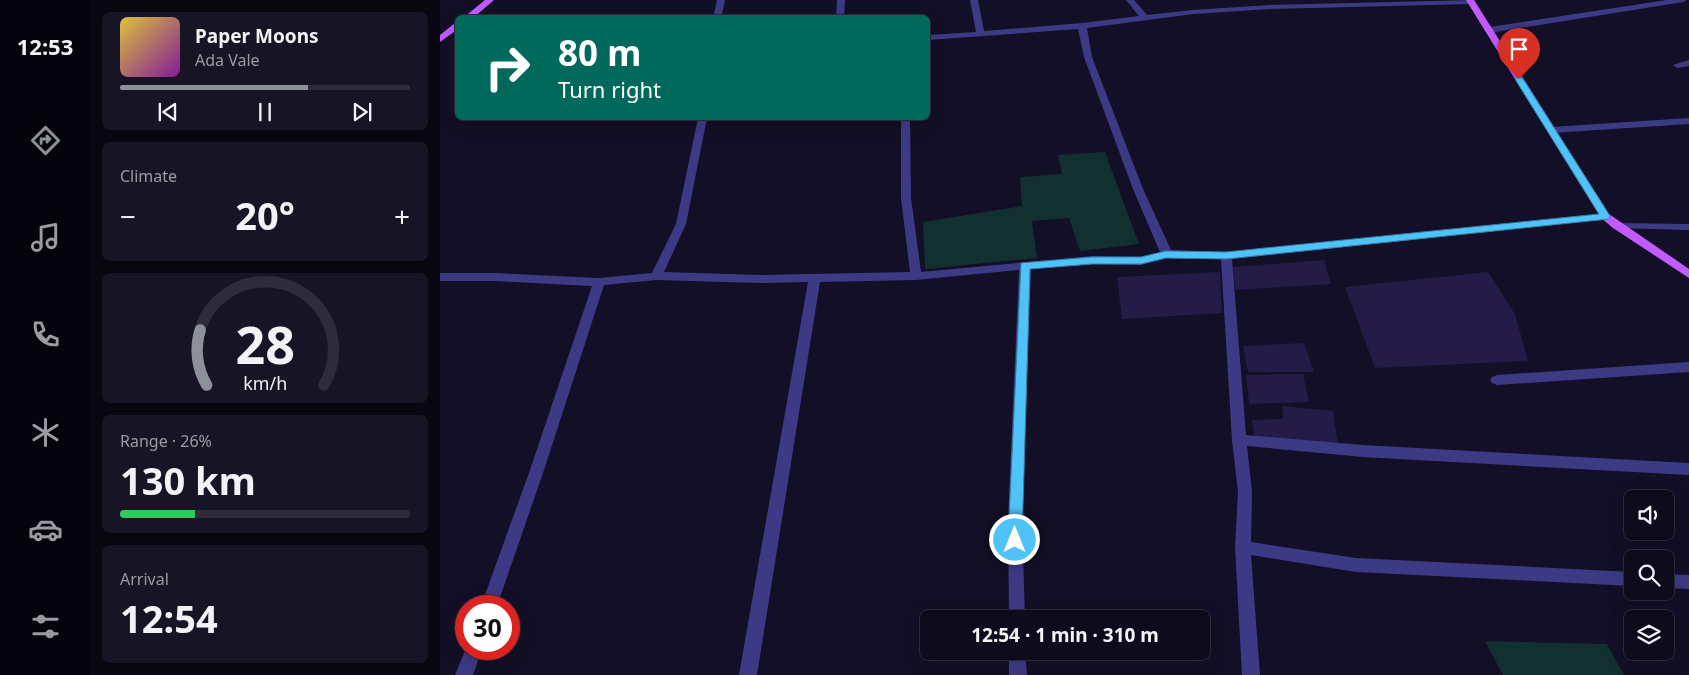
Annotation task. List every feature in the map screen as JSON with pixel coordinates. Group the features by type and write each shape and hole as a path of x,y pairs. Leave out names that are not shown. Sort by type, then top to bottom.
{"main road":[{"path":"471,15 490,0"},
{"path":"1470,1 1605,216 1617,226 1687,270"},
{"path":"440,38 455,27"}],"street":[{"path":"718,15 721,0"},
{"path":"840,15 841,0"},
{"path":"974,0 980,33"},
{"path":"1130,0 1146,19"},
{"path":"1258,0 1270,7"},
{"path":"1489,30 1683,0"},
{"path":"930,38 1082,26 1193,12 1270,7 1470,1"},
{"path":"1082,26 1091,65 1138,189 1166,254"},
{"path":"1677,65 1689,63"},
{"path":"656,276 681,224 702,120"},
{"path":"904,120 906,198 916,276"},
{"path":"1551,130 1689,121"},
{"path":"440,277 495,276 599,282 656,276 759,278 916,276 1092,260 1141,261 1166,254 1226,256 1605,216"},
{"path":"1617,226 1689,227"},
{"path":"1226,256 1239,440 1245,492 1243,547 1251,675"},
{"path":"1017,610 1015,520 1025,266"},
{"path":"748,675 816,277"},
{"path":"493,595 537,470 599,282"},
{"path":"1497,380 1689,367"},
{"path":"1239,440 1363,451 1689,468"},
{"path":"1243,547 1356,565 1624,579"},
{"path":"1674,581 1689,582"},
{"path":"464,675 470,660"},
{"path":"1017,660 1018,675"}],"green space":[{"path":"1105,152 1139,244 1080,251 1069,218 1032,221 1037,258 925,269 923,222 1022,206 1020,177 1062,174 1058,155"},
{"path":"1485,641 1607,644 1624,675 1503,675"}],"building":[{"path":"1324,260 1331,284 1235,290 1233,267"},
{"path":"1220,272 1222,313 1122,319 1117,277"},
{"path":"1488,272 1515,314 1528,361 1375,368 1345,287"},
{"path":"1304,343 1314,372 1248,372 1243,346"},
{"path":"1303,374 1309,402 1249,404 1246,375"},
{"path":"1282,406 1333,411 1338,445 1255,440 1252,420 1283,419"}],"route":[{"path":"1015,540 1025,266 1092,260 1141,261 1166,254 1226,256 1605,216 1519,79"}]}
